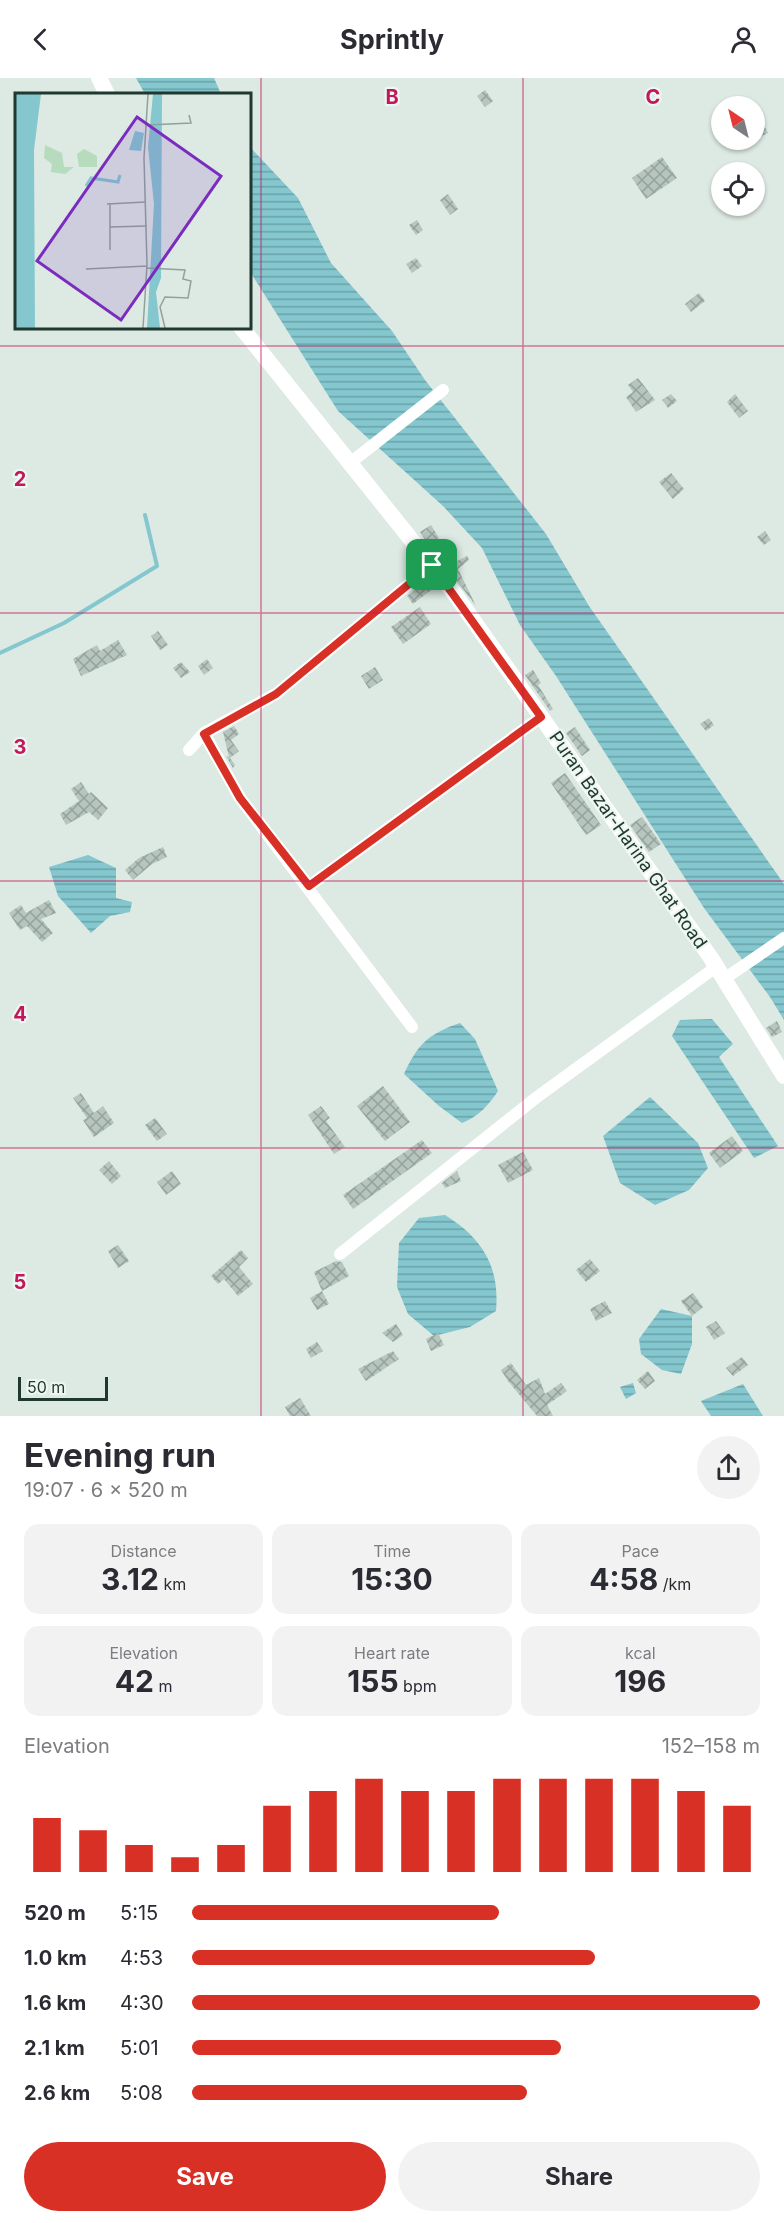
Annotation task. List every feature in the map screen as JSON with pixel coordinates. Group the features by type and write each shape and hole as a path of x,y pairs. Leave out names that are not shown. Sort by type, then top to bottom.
{"main road":[{"path":"100,78 107,93"},
{"name":"Puran Bazar-Harina Ghat Road","path":"242,328 432,565 720,973 784,1076"}],"street":[{"path":"350,463 442,390"},
{"path":"189,750 204,734 276,694 432,565"},
{"path":"309,886 541,717"},
{"path":"204,734 240,798 309,886 412,1028"},
{"path":"340,1254 537,1097 720,973 784,938"}],"water":[{"path":"136,78 214,78 221,93 144,93"},
{"path":"250,147 298,198 331,263 392,331 425,380 546,534 589,606 784,884 784,1020 770,997 704,908 556,676 520,625 482,548 443,506 338,411 250,272"},
{"path":"88,855 116,868 116,898 132,902 130,912 110,916 91,933 58,896 49,867"},
{"path":"712,1019 733,1044 719,1057 778,1146 754,1158 672,1036 680,1020"},
{"path":"460,1023 475,1039 498,1091 483,1110 462,1123 439,1106 404,1074 425,1041 440,1031"},
{"path":"650,1097 698,1143 708,1168 689,1190 655,1205 620,1183 603,1136"},
{"path":"445,1215 469,1233 486,1255 495,1280 496,1311 470,1327 434,1336 408,1314 397,1287 399,1243 419,1218"},
{"path":"661,1309 692,1316 692,1344 681,1374 662,1370 641,1354 639,1339"},
{"path":"633,1383 636,1393 626,1399 620,1387"},
{"path":"743,1384 763,1416 711,1416 701,1401"}],"building":[{"path":"485,90 493,101 485,107 477,96"},
{"path":"662,157 677,178 646,199 632,178"},
{"path":"448,194 458,209 450,215 440,200"},
{"path":"417,220 423,230 416,235 409,225"},
{"path":"416,258 422,266 412,273 406,264"},
{"path":"699,293 705,301 691,312 685,304"},
{"path":"638,378 655,400 636,412 626,397 633,392 628,385"},
{"path":"671,394 677,401 668,408 662,400"},
{"path":"735,394 748,411 739,418 727,402"},
{"path":"671,473 684,489 673,499 659,482"},
{"path":"431,525 439,538 428,544 420,532"},
{"path":"765,531 771,540 764,545 757,537"},
{"path":"467,556 469,560 458,569 476,606 446,567"},
{"path":"429,578 435,587 413,604 407,596"},
{"path":"420,607 431,624 403,644 391,627"},
{"path":"158,631 168,645 160,650 151,636"},
{"path":"118,640 127,655 81,676 73,659 97,645 100,651"},
{"path":"207,659 213,668 204,675 198,666"},
{"path":"181,662 190,672 181,678 173,668"},
{"path":"375,667 383,680 369,689 361,676"},
{"path":"533,670 541,683 538,685 553,709 550,711 525,675"},
{"path":"709,718 714,725 706,731 700,724"},
{"path":"234,726 239,734 231,740 239,751 230,758 235,765 233,768 226,756 229,757 223,732"},
{"path":"575,727 590,750 582,756 566,733"},
{"path":"565,773 601,825 586,835 551,783"},
{"path":"81,782 89,794 91,792 108,808 98,820 89,812 66,825 60,814 79,801 71,789"},
{"path":"642,817 661,844 649,852 630,825"},
{"path":"163,847 167,857 152,864 133,880 125,870 139,858"},
{"path":"49,900 56,913 41,919 53,933 42,942 27,926 20,930 9,913 21,905 26,913"},
{"path":"777,1021 782,1032 772,1037 766,1028"},
{"path":"383,1086 410,1122 385,1141 357,1106"},
{"path":"81,1093 94,1113 103,1106 114,1123 94,1137 83,1120 87,1118 73,1098"},
{"path":"321,1106 330,1118 326,1121 345,1147 334,1154 308,1115"},
{"path":"155,1118 167,1134 157,1141 145,1125"},
{"path":"732,1136 743,1151 720,1168 709,1153"},
{"path":"422,1140 432,1153 353,1209 343,1195"},
{"path":"523,1152 533,1170 508,1183 498,1165"},
{"path":"109,1161 121,1176 112,1184 99,1170"},
{"path":"172,1171 181,1184 166,1195 157,1182"},
{"path":"457,1171 461,1181 445,1188 442,1183"},
{"path":"118,1245 129,1261 118,1268 108,1251"},
{"path":"241,1250 248,1258 239,1267 253,1284 238,1296 224,1279 218,1284 211,1276"},
{"path":"590,1259 600,1271 586,1282 576,1270"},
{"path":"336,1261 342,1262 349,1276 322,1291 314,1272"},
{"path":"322,1291 329,1304 317,1310 310,1298"},
{"path":"693,1293 703,1307 692,1316 681,1301"},
{"path":"605,1301 612,1313 596,1321 590,1309"},
{"path":"716,1321 725,1333 714,1340 706,1327"},
{"path":"396,1324 403,1335 393,1342 382,1333"},
{"path":"438,1333 444,1345 431,1351 426,1339"},
{"path":"317,1342 323,1351 311,1358 306,1349"},
{"path":"393,1351 399,1359 366,1381 358,1369"},
{"path":"742,1357 748,1365 733,1376 726,1368"},
{"path":"511,1363 526,1385 539,1378 545,1394 561,1383 567,1391 547,1405 553,1416 537,1416 508,1381 501,1370"},
{"path":"648,1371 655,1381 645,1389 637,1380"},
{"path":"300,1398 311,1416 290,1416 285,1407"}],"waterway":[{"path":"0,653 64,623 157,566 145,515"}],"route":[{"path":"432,565 541,717 309,886 240,798 204,734 276,694 432,565"}]}
